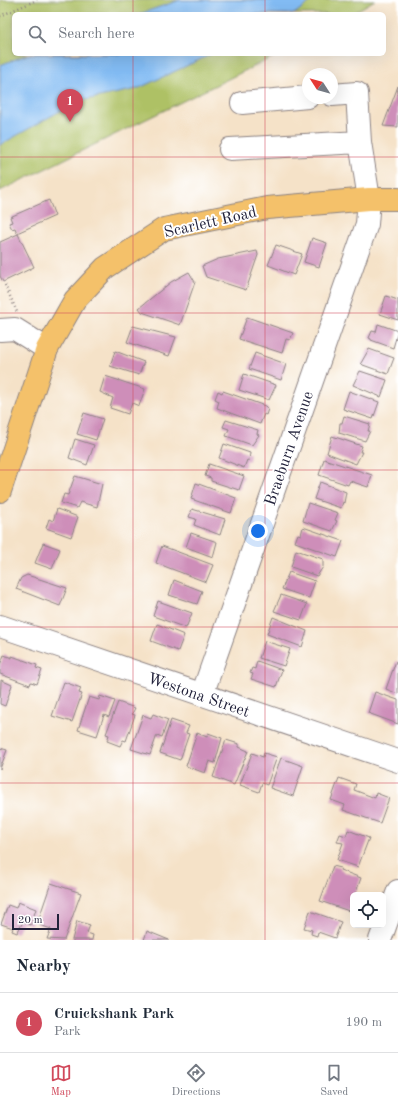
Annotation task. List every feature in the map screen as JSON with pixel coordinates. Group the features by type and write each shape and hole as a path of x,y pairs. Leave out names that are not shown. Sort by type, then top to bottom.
{"main road":[{"name":"Scarlett Road","path":"0,491 47,349 75,300 105,268 164,229 267,208 369,199 398,199"}],"street":[{"name":"Braeburn Avenue","path":"202,695 367,224 369,199 360,142 357,93 338,95"},
{"path":"242,103 302,98"},
{"path":"230,149 360,142"},
{"path":"0,330 15,329 47,349"},
{"name":"Westona Street","path":"0,626 398,761"},
{"path":"380,940 398,891"}],"path":[{"path":"0,16 37,0"}],"green space":[{"path":"0,0 375,0 354,12 12,12 12,56 275,56 0,191"}],"water":[{"path":"180,0 313,0 297,12 145,12"},
{"path":"24,56 208,56 137,89 76,102 0,145 0,65"}],"building":[{"path":"398,86 398,127 383,126"},
{"path":"49,200 55,216 17,233 15,228 12,229 9,223 12,222 10,217"},
{"path":"18,234 34,267 3,282 0,276 0,242"},
{"path":"312,238 327,243 319,267 304,262"},
{"path":"276,245 302,254 294,275 268,265"},
{"path":"257,251 258,255 246,290 206,277 202,266 218,259"},
{"path":"189,272 195,282 180,325 142,312 139,308 171,282"},
{"path":"386,296 398,300 398,320 380,314"},
{"path":"247,317 293,333 290,340 286,339 282,353 239,339"},
{"path":"378,324 398,331 393,348 369,338 372,331 376,332"},
{"path":"133,326 176,337 169,356 127,342"},
{"path":"369,349 394,358 388,374 361,363"},
{"path":"115,351 144,362 139,375 110,366"},
{"path":"255,353 286,364 281,380 249,369"},
{"path":"360,371 387,380 381,397 353,385"},
{"path":"244,374 276,385 269,400 239,390"},
{"path":"105,376 145,389 139,406 132,403 128,414 110,408 113,398 100,392"},
{"path":"218,391 222,393 223,391 265,406 268,409 266,415 264,414 260,424 217,408 219,401 215,399"},
{"path":"349,391 379,402 373,419 343,409"},
{"path":"84,413 103,419 96,440 77,434"},
{"path":"344,416 370,424 368,431 370,431 365,441 339,433 340,423 342,423"},
{"path":"226,420 258,430 257,434 259,435 252,445 226,436 229,429 223,427"},
{"path":"332,436 362,446 360,452 362,452 356,464 327,453"},
{"path":"75,439 94,445 87,465 69,458"},
{"path":"224,444 250,453 249,461 247,460 244,468 219,458"},
{"path":"324,459 372,475 368,487 350,481 348,485 319,475"},
{"path":"209,464 244,476 239,490 211,481 211,478 205,476"},
{"path":"75,476 102,484 97,507 80,502 77,508 61,503 64,494 68,495"},
{"path":"320,482 346,492 344,503 343,502 341,508 314,499"},
{"path":"196,483 236,498 231,513 191,499"},
{"path":"308,503 338,513 335,520 337,521 332,531 303,521"},
{"path":"57,509 78,517 71,537 46,528 49,519 53,521"},
{"path":"192,509 225,519 220,535 194,525 196,519 189,517"},
{"path":"303,527 343,541 337,557 295,542 298,534 301,535"},
{"path":"191,533 217,542 213,557 186,547"},
{"path":"43,543 60,549 52,569 35,563"},
{"path":"162,546 213,565 206,582 156,563"},
{"path":"296,550 323,559 323,567 317,576 291,567"},
{"path":"289,572 315,581 309,598 282,589"},
{"path":"27,575 67,588 60,606 16,589 21,578"},
{"path":"174,580 202,591 197,604 169,595"},
{"path":"281,595 307,604 301,620 274,611"},
{"path":"158,601 192,613 186,628 153,616"},
{"path":"273,617 307,631 302,647 267,634"},
{"path":"157,624 184,635 178,651 151,641"},
{"path":"265,641 290,649 284,666 259,658"},
{"path":"4,655 12,658 12,656 37,665 36,668 42,670 37,684 31,682 30,685 0,674 0,665"},
{"path":"257,661 282,670 276,687 251,679 253,674 250,673 252,668 255,669"},
{"path":"396,661 398,662 398,694 386,689"},
{"path":"1,680 12,685 5,706 0,704"},
{"path":"64,682 81,688 79,693 82,694 72,722 52,716"},
{"path":"375,692 398,700 398,724 368,713"},
{"path":"100,696 115,701 109,717 104,715 97,736 78,730 89,697 99,700"},
{"path":"118,702 135,708 132,714 135,715 126,741 123,740 120,746 107,741 109,735 106,734"},
{"path":"153,714 168,720 162,737 157,735 150,755 131,749 143,715 151,718"},
{"path":"171,720 189,726 186,733 189,734 180,760 160,753"},
{"path":"197,733 207,737 208,733 222,738 215,763 209,761 205,773 186,766"},
{"path":"226,740 239,744 239,747 248,751 234,785 213,777"},
{"path":"0,748 7,750 0,769"},
{"path":"252,753 263,757 264,753 277,757 267,785 262,783 259,792 240,785"},
{"path":"281,758 303,766 293,796 270,788"},
{"path":"339,778 356,784 354,790 375,798 376,793 389,798 380,823 343,810 345,805 331,800"},
{"path":"348,830 369,838 358,867 337,860 343,843 337,842 340,834 346,836"},
{"path":"333,866 341,868 340,870 361,878 356,892 350,892 349,911 320,901"},
{"path":"51,883 81,893 64,940 47,939 51,929 37,924"},
{"path":"18,902 36,909 31,925 23,922 17,933 12,931 13,928 1,924 8,905 16,908"},
{"path":"310,911 341,922 335,938 318,932 317,936 311,934 312,930 304,928"},
{"path":"77,921 90,925 87,933 93,935 92,940 72,940"},
{"path":"147,931 169,940 144,940"}],"place":[{"name":"Cruickshank Park","path":"70,122"}]}
